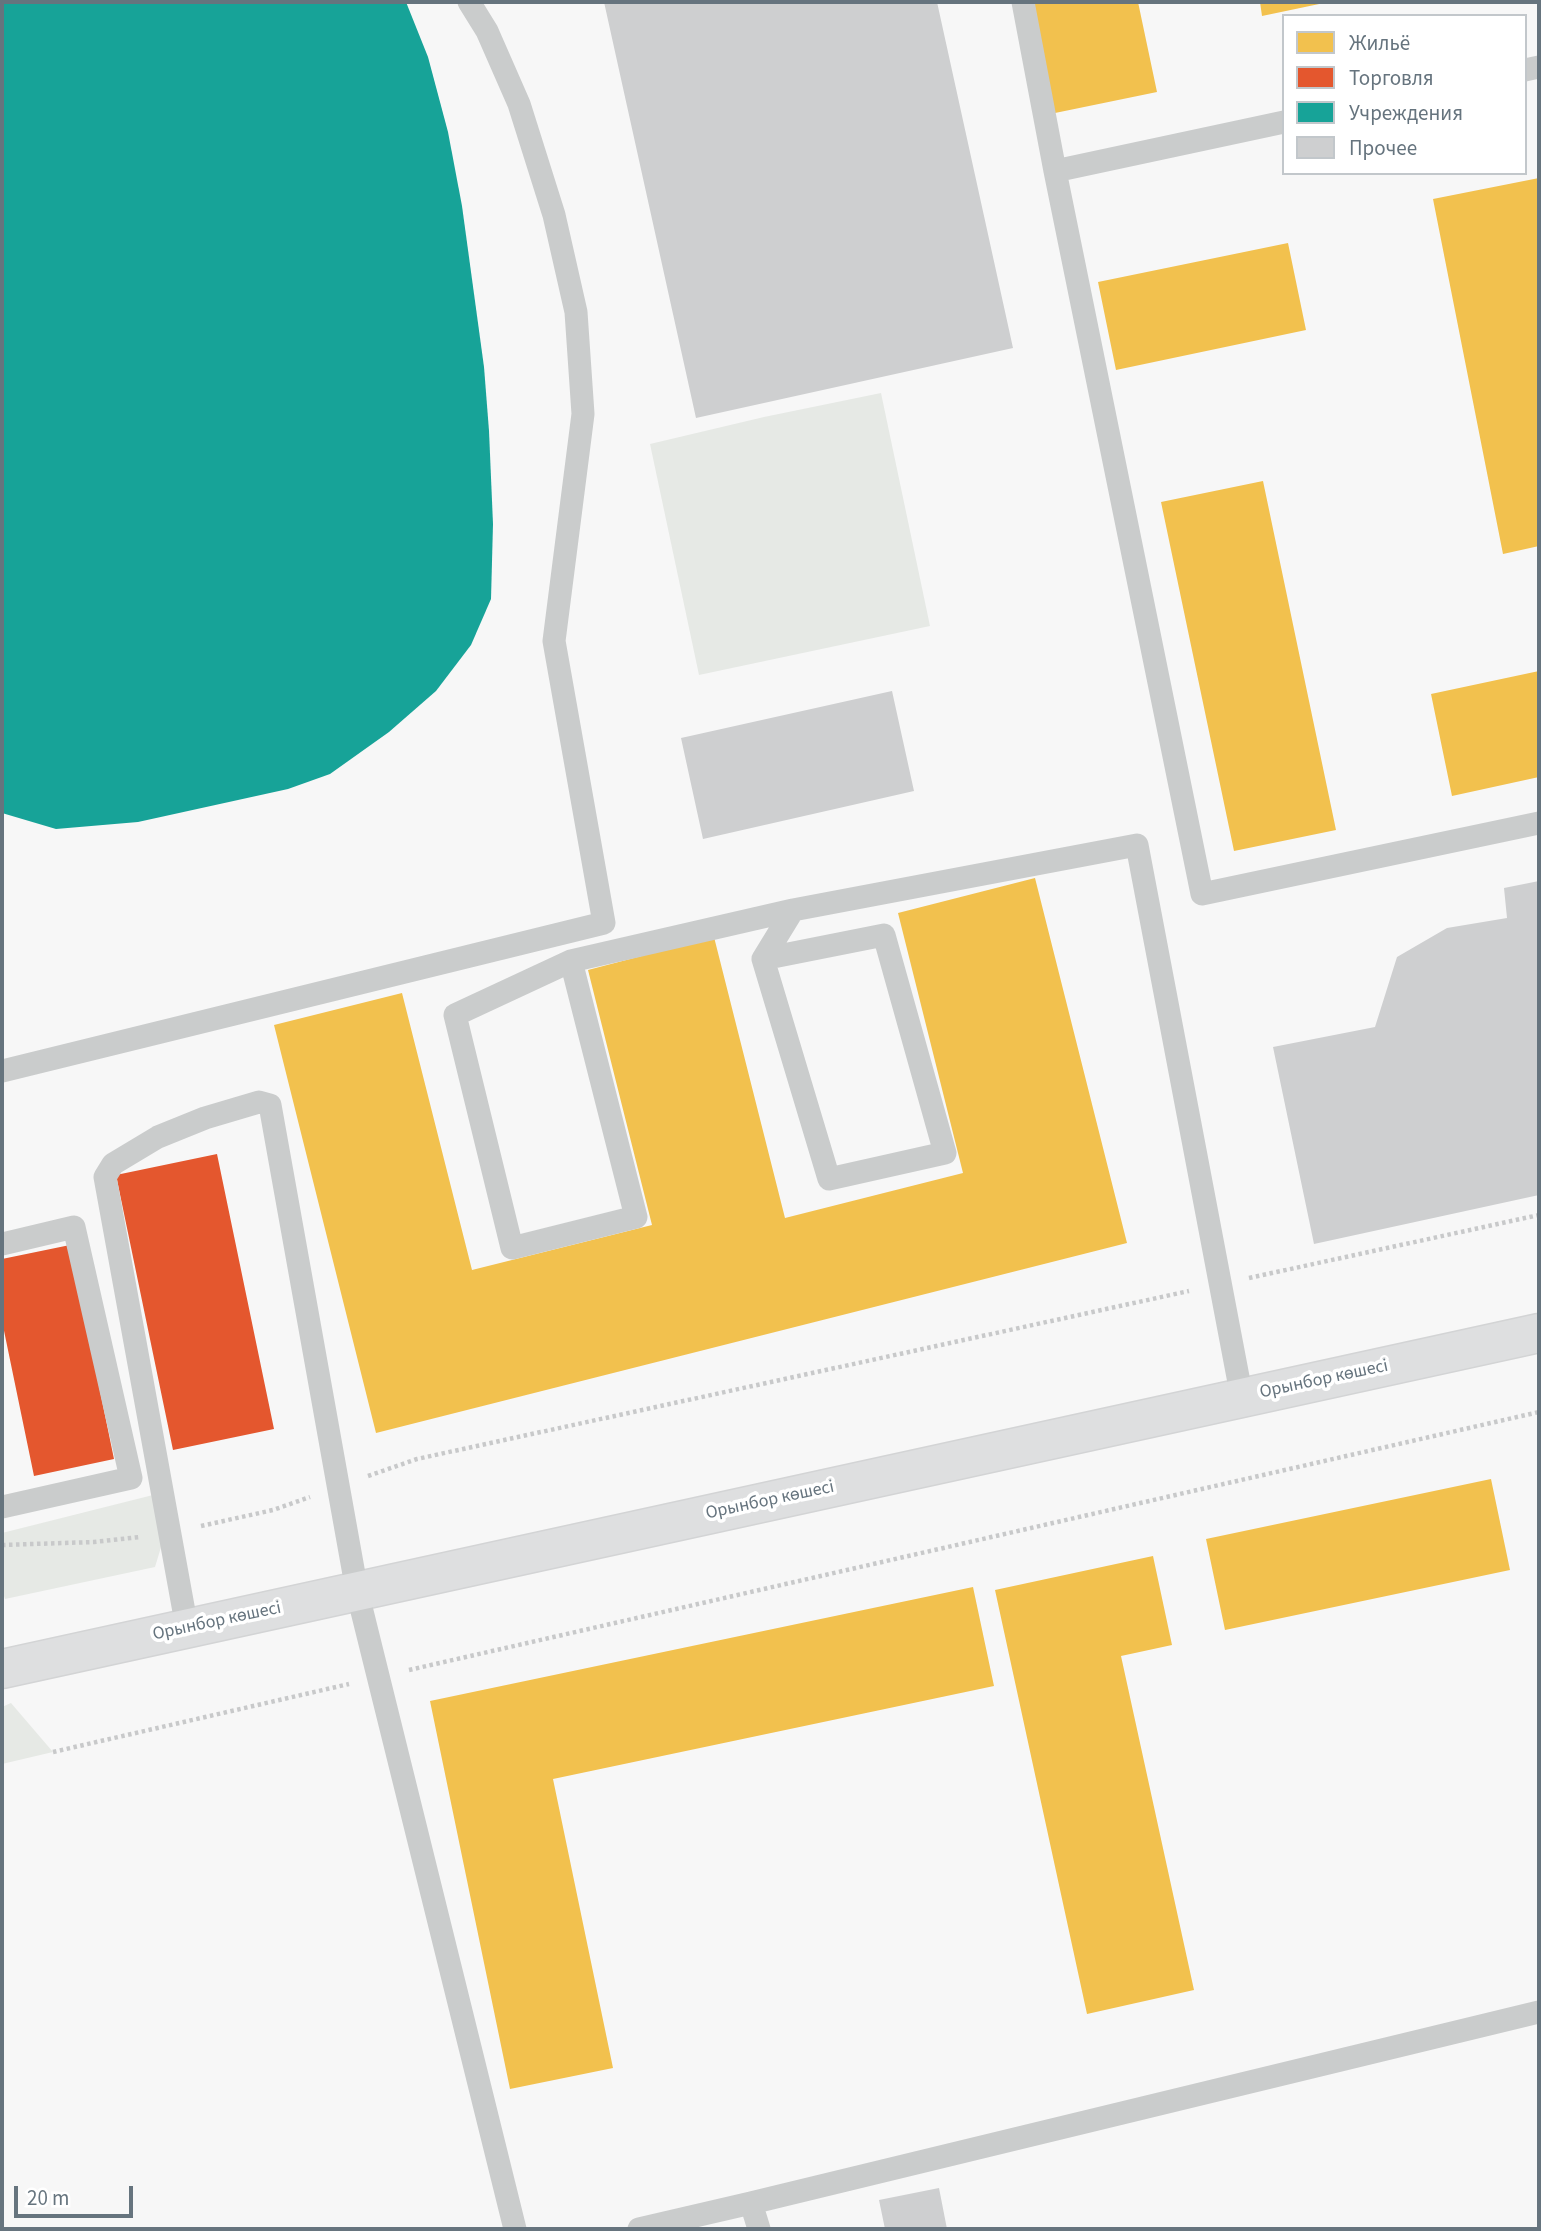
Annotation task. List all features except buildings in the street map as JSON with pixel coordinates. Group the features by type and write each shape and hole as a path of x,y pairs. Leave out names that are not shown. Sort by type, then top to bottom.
{"street":[{"name":"Орынбор көшесі","path":"2,1669 1539,1333"}],"lane":[{"path":"2,1071 604,923 554,641 583,414 576,312 554,215 519,104 487,31 468,2"},
{"path":"1023,2 1202,894 1539,823"},
{"path":"1055,172 1282,122"},
{"path":"571,961 636,1217 512,1248 455,1016 571,961 793,910 1137,845 1242,1398"},
{"path":"763,959 884,934 945,1153 830,1179 763,959 793,910"},
{"path":"187,1628 105,1177 113,1164 158,1137 205,1118 259,1102 270,1105 357,1591 515,2229"},
{"path":"2,1244 74,1227 131,1478 2,1507"},
{"path":"639,2229 1539,2012"},
{"path":"751,2203 759,2229"}],"path":[{"path":"2,1545 94,1542 170,1533 273,1510 417,1460 1539,1215"},
{"path":"53,1752 1539,1412"}],"shaded area":[{"path":"881,393 930,626 699,675 650,444"},
{"path":"157,1494 165,1534 155,1567 5,1599 2,1590 2,1533"},
{"path":"11,1703 53,1752 2,1764 2,1707"}]}
